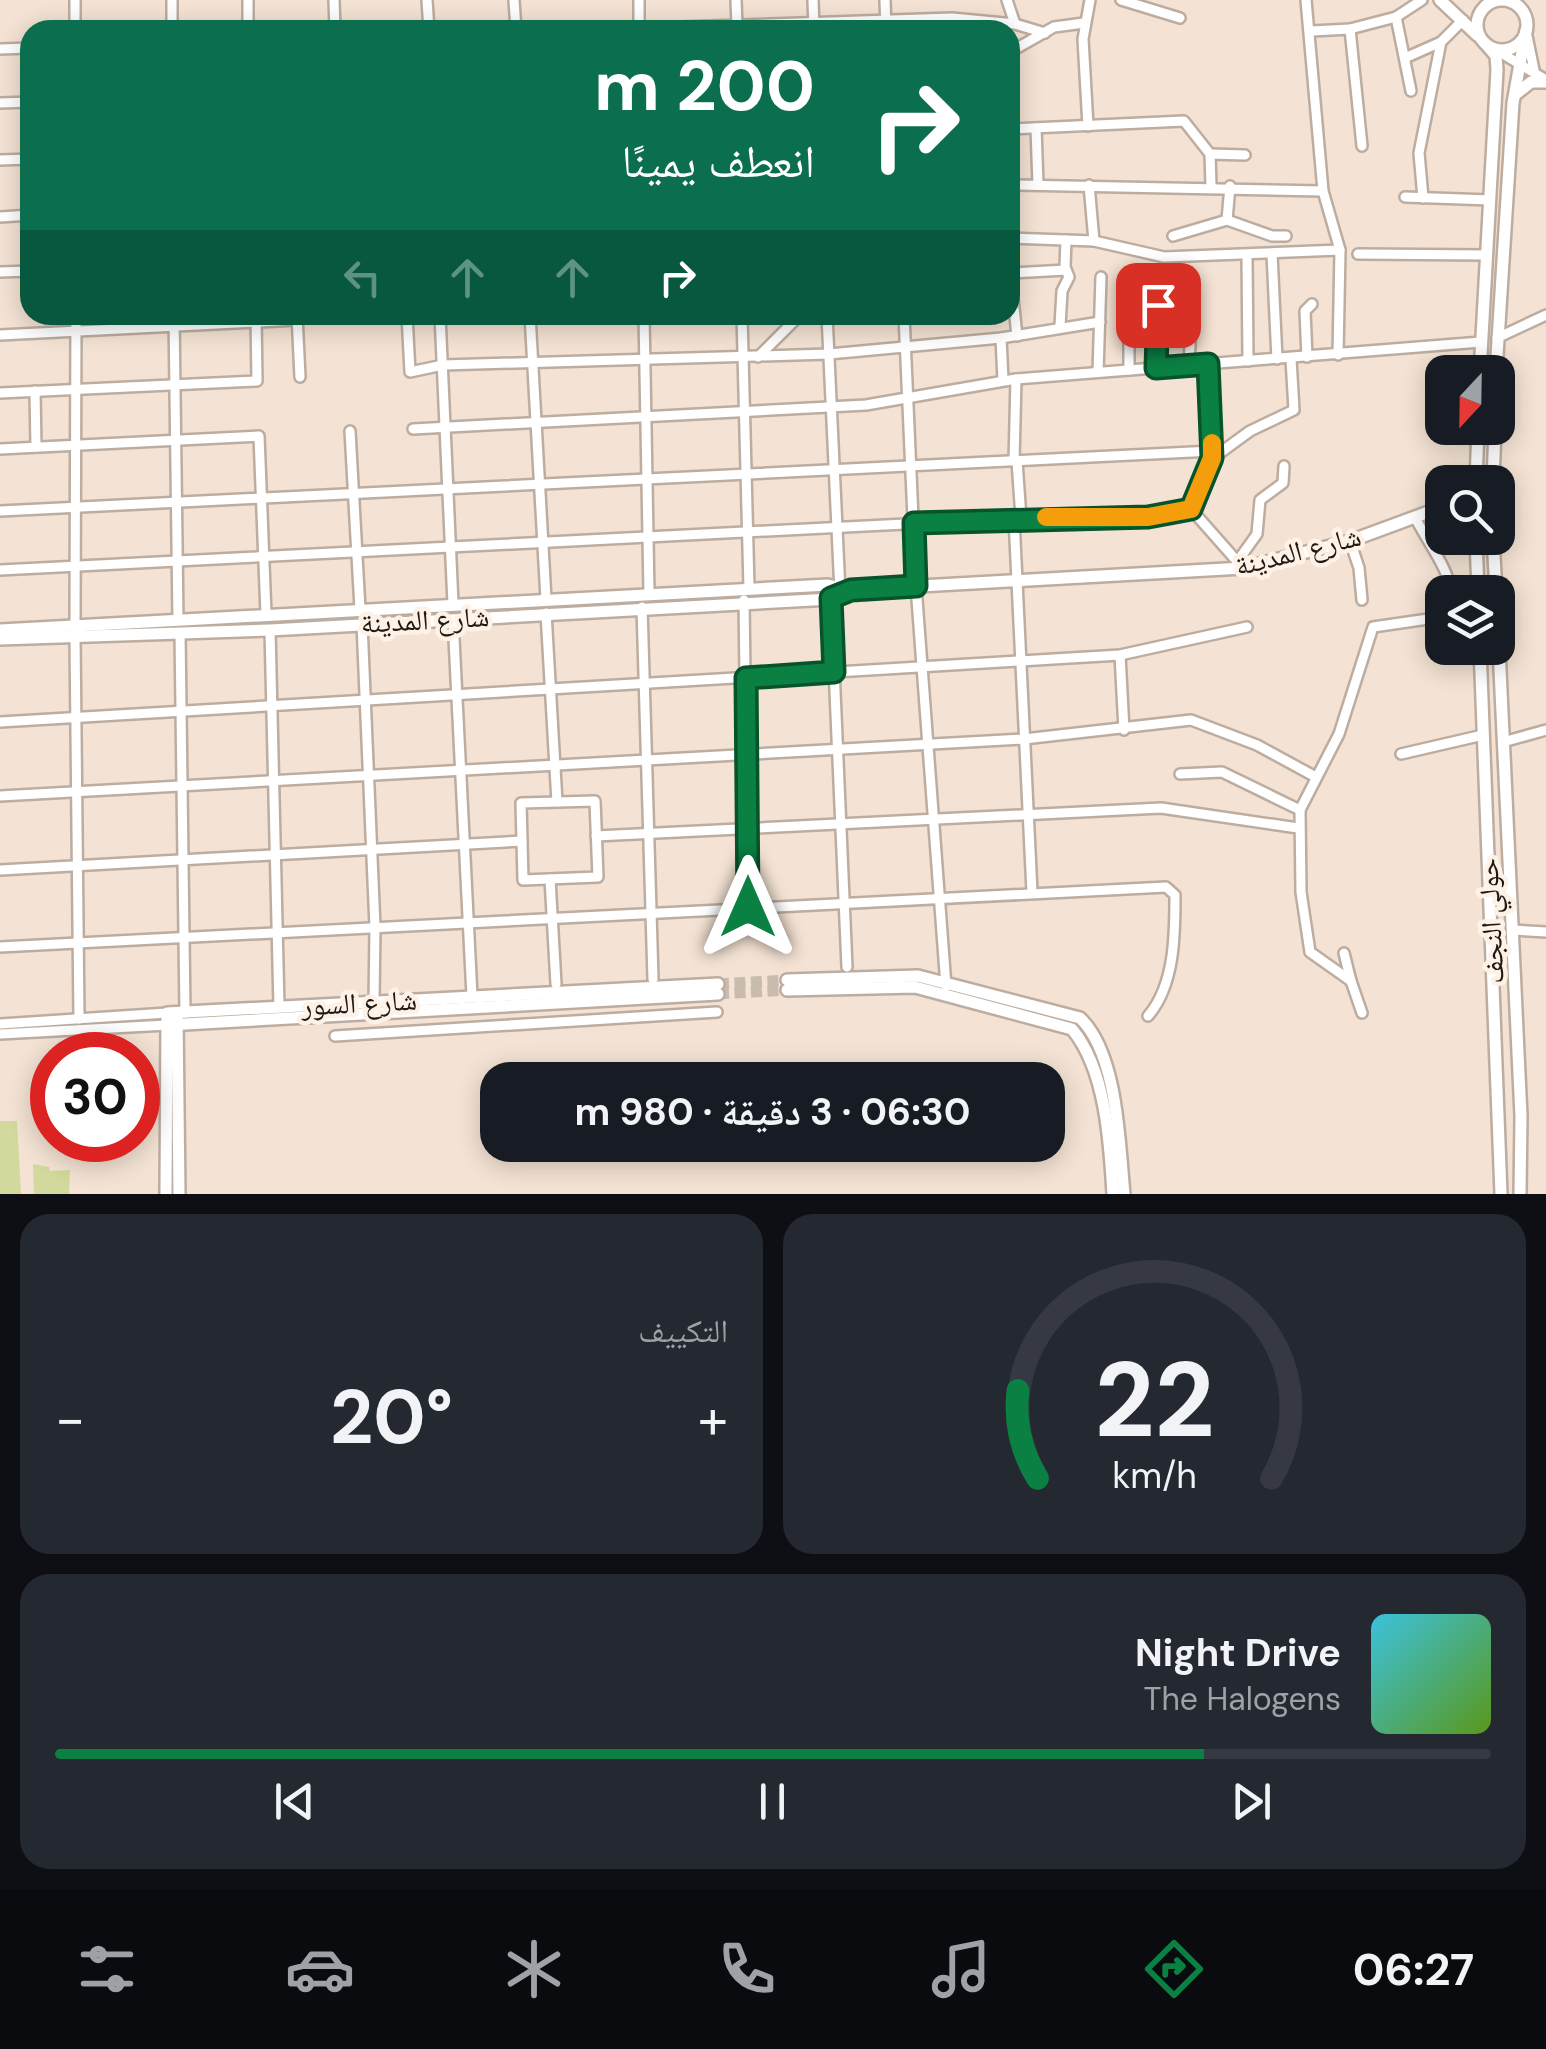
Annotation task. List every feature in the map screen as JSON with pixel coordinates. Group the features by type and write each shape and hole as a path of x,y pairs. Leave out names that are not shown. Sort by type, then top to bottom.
{"main road":[{"path":"1440,0 1486,43 1496,56 1498,70 1480,355"},
{"path":"1486,43 1478,26 1487,0"},
{"path":"1481,13 1489,4 1503,0 1518,7 1526,24"},
{"path":"1497,355 1513,103 1526,24 1519,0"},
{"path":"1486,43 1512,48 1526,24"},
{"path":"1513,103 1524,85 1546,81"},
{"path":"1481,342 1492,344 1497,338"},
{"name":"شارع المدينة","path":"0,630 179,626 266,614 650,593 840,593 1240,565 1350,541 1425,513"},
{"name":"شارع المدينة","path":"179,626 270,630 642,607 746,594"},
{"name":"شارع المدينة","path":"0,640 75,631"},
{"name":"حولي النجف","path":"1481,665 1501,1194"},
{"path":"1500,665 1513,930 1520,1194"},
{"path":"1483,735 1493,743 1503,738"},
{"path":"1484,766 1493,756 1504,764"},
{"path":"787,985 905,976 1058,1023 1080,1038 1098,1090 1113,1194"},
{"path":"946,988 1048,1006 1086,1023 1111,1088 1124,1194"},
{"name":"شارع السور","path":"718,989 175,1018 279,1007 472,996 718,989"},
{"path":"166,1194 173,1158 175,1018"},
{"path":"1501,1152 1512,1158 1520,1150"},
{"path":"173,1158 179,1194"},
{"path":"1501,1179 1509,1170 1520,1178"}],"street":[{"path":"1088,126 1084,23 1090,0"},
{"path":"1121,0 1180,18"},
{"path":"1292,0 1306,0 1312,30 1324,191 1340,250 1338,355"},
{"path":"1312,30 1350,29 1396,17 1422,0"},
{"path":"1396,17 1411,92"},
{"path":"933,20 973,20"},
{"path":"1406,57 1441,42 1463,20"},
{"path":"1020,47 1058,26 1084,23"},
{"path":"1526,24 1535,72"},
{"path":"1020,26 1045,33"},
{"path":"1350,29 1362,146"},
{"path":"1423,198 1418,153 1441,42"},
{"path":"1486,43 1546,81"},
{"path":"1020,129 1184,121 1210,154 1210,186"},
{"path":"1036,128 1038,185"},
{"path":"1210,154 1245,154"},
{"path":"1089,184 1094,242"},
{"path":"1020,185 1230,186 1324,191"},
{"path":"1228,220 1230,186"},
{"path":"1406,197 1490,200"},
{"path":"1173,236 1228,220 1272,236 1286,236"},
{"path":"1020,238 1094,242 1164,257 1340,250"},
{"path":"1060,326 1062,291 1070,278 1066,270 1066,240"},
{"path":"1272,254 1276,359"},
{"path":"1358,254 1486,255"},
{"path":"1247,256 1248,360"},
{"path":"1020,272 1066,270"},
{"path":"1098,372 1102,277"},
{"path":"1188,365 1193,281"},
{"path":"1129,284 1129,370"},
{"path":"1156,368 1160,284"},
{"path":"1307,357 1305,311 1312,304"},
{"path":"1497,338 1546,316"},
{"path":"408,325 410,372 442,364 646,362 829,354 1001,338 1100,322"},
{"path":"76,325 79,1019"},
{"path":"0,335 135,325"},
{"path":"174,325 184,937 175,1018"},
{"path":"0,392 258,381 256,325"},
{"path":"298,325 300,377"},
{"path":"440,325 452,604"},
{"path":"531,325 546,598"},
{"path":"644,325 650,593"},
{"path":"742,325 748,907"},
{"path":"758,357 790,325"},
{"path":"828,325 840,593 834,672 841,749 848,967"},
{"path":"905,325 916,586 946,988"},
{"path":"1015,325 1017,336"},
{"path":"1001,338 1003,380"},
{"path":"412,429 832,408 1003,380 1481,342"},
{"path":"0,512 746,478 1015,461 1212,455 1294,410 1291,359"},
{"path":"1191,509 1212,455 1208,364"},
{"path":"1016,379 1017,582 1032,892"},
{"path":"35,391 36,447"},
{"path":"350,431 360,609"},
{"path":"0,449 259,436 266,614"},
{"path":"1191,509 1240,565 1257,534 1260,500 1283,483 1284,466"},
{"path":"0,570 914,523 1148,517 1191,509"},
{"path":"1415,517 1431,553 1448,575"},
{"path":"1350,541 1359,568 1362,600"},
{"path":"642,607 653,979"},
{"path":"546,613 557,802"},
{"path":"453,619 464,770 472,996"},
{"path":"1351,981 1310,952 1301,892 1300,810 1338,734 1373,628 1425,620"},
{"path":"362,624 376,926 374,1002"},
{"path":"0,722 1120,655 1247,627"},
{"path":"270,630 279,1007"},
{"path":"1120,655 1124,730"},
{"path":"0,796 1024,738 1190,720 1257,745 1314,776"},
{"path":"1503,738 1546,730"},
{"path":"1401,754 1483,735"},
{"path":"1180,774 1222,772 1300,810"},
{"path":"595,801 596,836 598,877 524,880 521,803 595,801"},
{"path":"596,836 1162,808 1298,828"},
{"path":"0,870 522,841"},
{"path":"550,879 556,984"},
{"path":"0,946 1122,887 1172,890 1174,945 1157,1002 1148,1016"},
{"path":"1513,930 1546,932"},
{"path":"1344,953 1362,1013"},
{"path":"335,1036 717,1012"},
{"name":"شارع السور","path":"0,1034 175,1018"},
{"name":"شارع السور","path":"0,1024 79,1019 122,1021"}],"green space":[{"path":"0,1121 17,1121 21,1194 0,1194"},
{"path":"33,1164 49,1167 50,1171 70,1170 69,1194 34,1194"}],"tunnel":[{"path":"718,984 787,980"},
{"path":"718,994 787,990"}],"slow traffic":[{"path":"1046,517 1148,517 1191,509 1212,458 1212,443"}],"route":[{"path":"748,907 746,678 834,672 831,598 849,590 916,586 914,523 1148,517 1191,509 1212,458 1208,364 1156,368 1158,305"}]}
